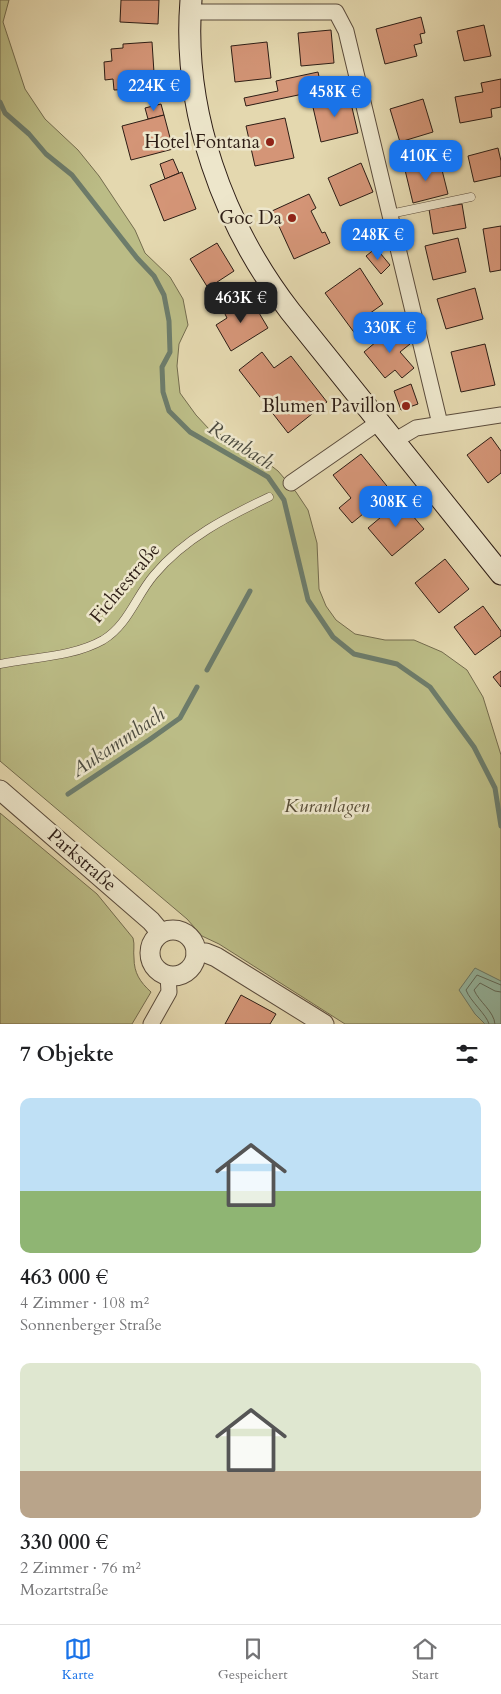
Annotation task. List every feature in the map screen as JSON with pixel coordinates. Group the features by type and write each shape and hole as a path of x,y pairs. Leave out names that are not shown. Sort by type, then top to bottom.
{"main road":[{"path":"190,6 190,44 198,106 210,156 229,209 244,241 263,274 290,311 501,574"}],"street":[{"path":"190,6 336,12 346,31 440,424"},
{"path":"394,441 416,428 501,415"},
{"path":"291,483 379,422"},
{"name":"Parkstraße","path":"0,790 151,921 161,933"},
{"path":"168,930 182,931 192,940 196,953 193,964 185,972 174,975 168,975 156,968 150,956 152,943 161,933 168,930"},
{"path":"196,953 206,953 216,957 324,1024"},
{"path":"151,1024 169,992 168,975"}],"lane":[{"path":"390,214 471,197"},
{"name":"Fichtestraße","path":"0,664 74,651 104,639 120,625 152,576 179,549 222,519 269,497"}],"green space":[{"name":"Kuranlagen","path":"0,0 9,0 3,22 25,89 45,119 78,150 99,176 135,230 145,253 170,277 183,299 188,325 179,344 177,366 180,393 209,429 251,450 278,471 308,510 317,543 319,589 326,606 336,620 355,634 385,640 414,640 442,652 467,670 483,697 501,755 501,1024 345,1024 219,944 202,936 187,919 0,761"},
{"path":"0,813 97,894 133,938 136,973 151,992 132,1024 0,1024"}],"water":[{"path":"475,968 501,981 501,1024 485,1024 475,1014 459,990"}],"building":[{"path":"121,0 159,0 158,24 120,22"},
{"path":"421,17 425,33 420,34 422,43 414,45 417,56 385,64 376,29"},
{"path":"484,25 491,56 464,61 457,31"},
{"path":"331,30 334,63 301,66 298,33"},
{"path":"152,42 155,88 114,90 113,79 105,80 104,62 112,61 111,49 123,48 123,44"},
{"path":"267,42 271,78 235,82 231,46"},
{"path":"318,72 322,90 246,106 244,98 278,91 276,81"},
{"path":"501,79 501,107 491,109 492,117 460,123 455,97 483,92 481,83"},
{"path":"349,95 358,133 321,142 312,103"},
{"path":"423,99 433,132 400,142 390,109"},
{"path":"161,104 164,115 148,119 145,108"},
{"path":"164,115 173,149 131,160 122,126"},
{"name":"Hotel Fontana","path":"285,118 294,158 255,166 246,126"},
{"path":"498,148 501,161 501,176 474,182 468,156"},
{"path":"173,159 179,173 165,179 160,164"},
{"path":"440,162 448,194 413,203 405,170"},
{"path":"361,163 373,192 340,206 328,178"},
{"path":"182,172 196,209 164,221 150,185"},
{"path":"309,194 316,208 311,211 322,233 325,232 330,243 294,259 272,211"},
{"path":"462,204 466,228 433,234 429,209"},
{"path":"501,226 501,270 490,272 483,229"},
{"path":"458,238 466,272 433,280 425,246"},
{"path":"217,243 234,271 208,288 190,259"},
{"path":"376,248 390,265 381,274 366,256"},
{"path":"360,268 383,304 366,316 372,323 356,335 325,293"},
{"path":"475,288 483,319 446,329 437,299"},
{"path":"249,296 268,328 231,351 216,325 227,318 224,312"},
{"path":"395,326 410,344 400,352 414,368 402,378 395,370 385,378 364,352"},
{"path":"485,344 495,385 461,392 451,352"},
{"path":"262,352 274,368 291,356 327,402 288,433 239,370"},
{"path":"411,384 418,404 401,410 394,391"},
{"path":"491,437 501,451 501,473 488,483 467,455"},
{"path":"361,454 391,491 352,523 339,508 351,498 333,475"},
{"path":"400,501 424,529 392,556 368,528"},
{"path":"445,559 469,589 439,613 415,583"},
{"path":"483,606 501,631 501,636 475,655 454,627"},
{"path":"501,671 501,687 493,677"},
{"path":"241,995 276,1014 270,1024 225,1024"}],"waterway":[{"name":"Rambach","path":"0,102 5,113 29,134 46,154 72,175 137,258 154,276 164,295 169,321 170,352 162,367 163,392 169,411 190,432 268,477 284,500 308,600 333,637 354,654 397,664 430,687 474,747 495,788 501,826"},
{"name":"Aukammbach","path":"207,670 250,591"},
{"name":"Aukammbach","path":"68,794 180,718 197,687"}],"place":[{"name":"Hotel Fontana","path":"270,142"},
{"name":"Goc Da","path":"292,218"},
{"name":"Blumen Pavillon","path":"406,406"}]}
